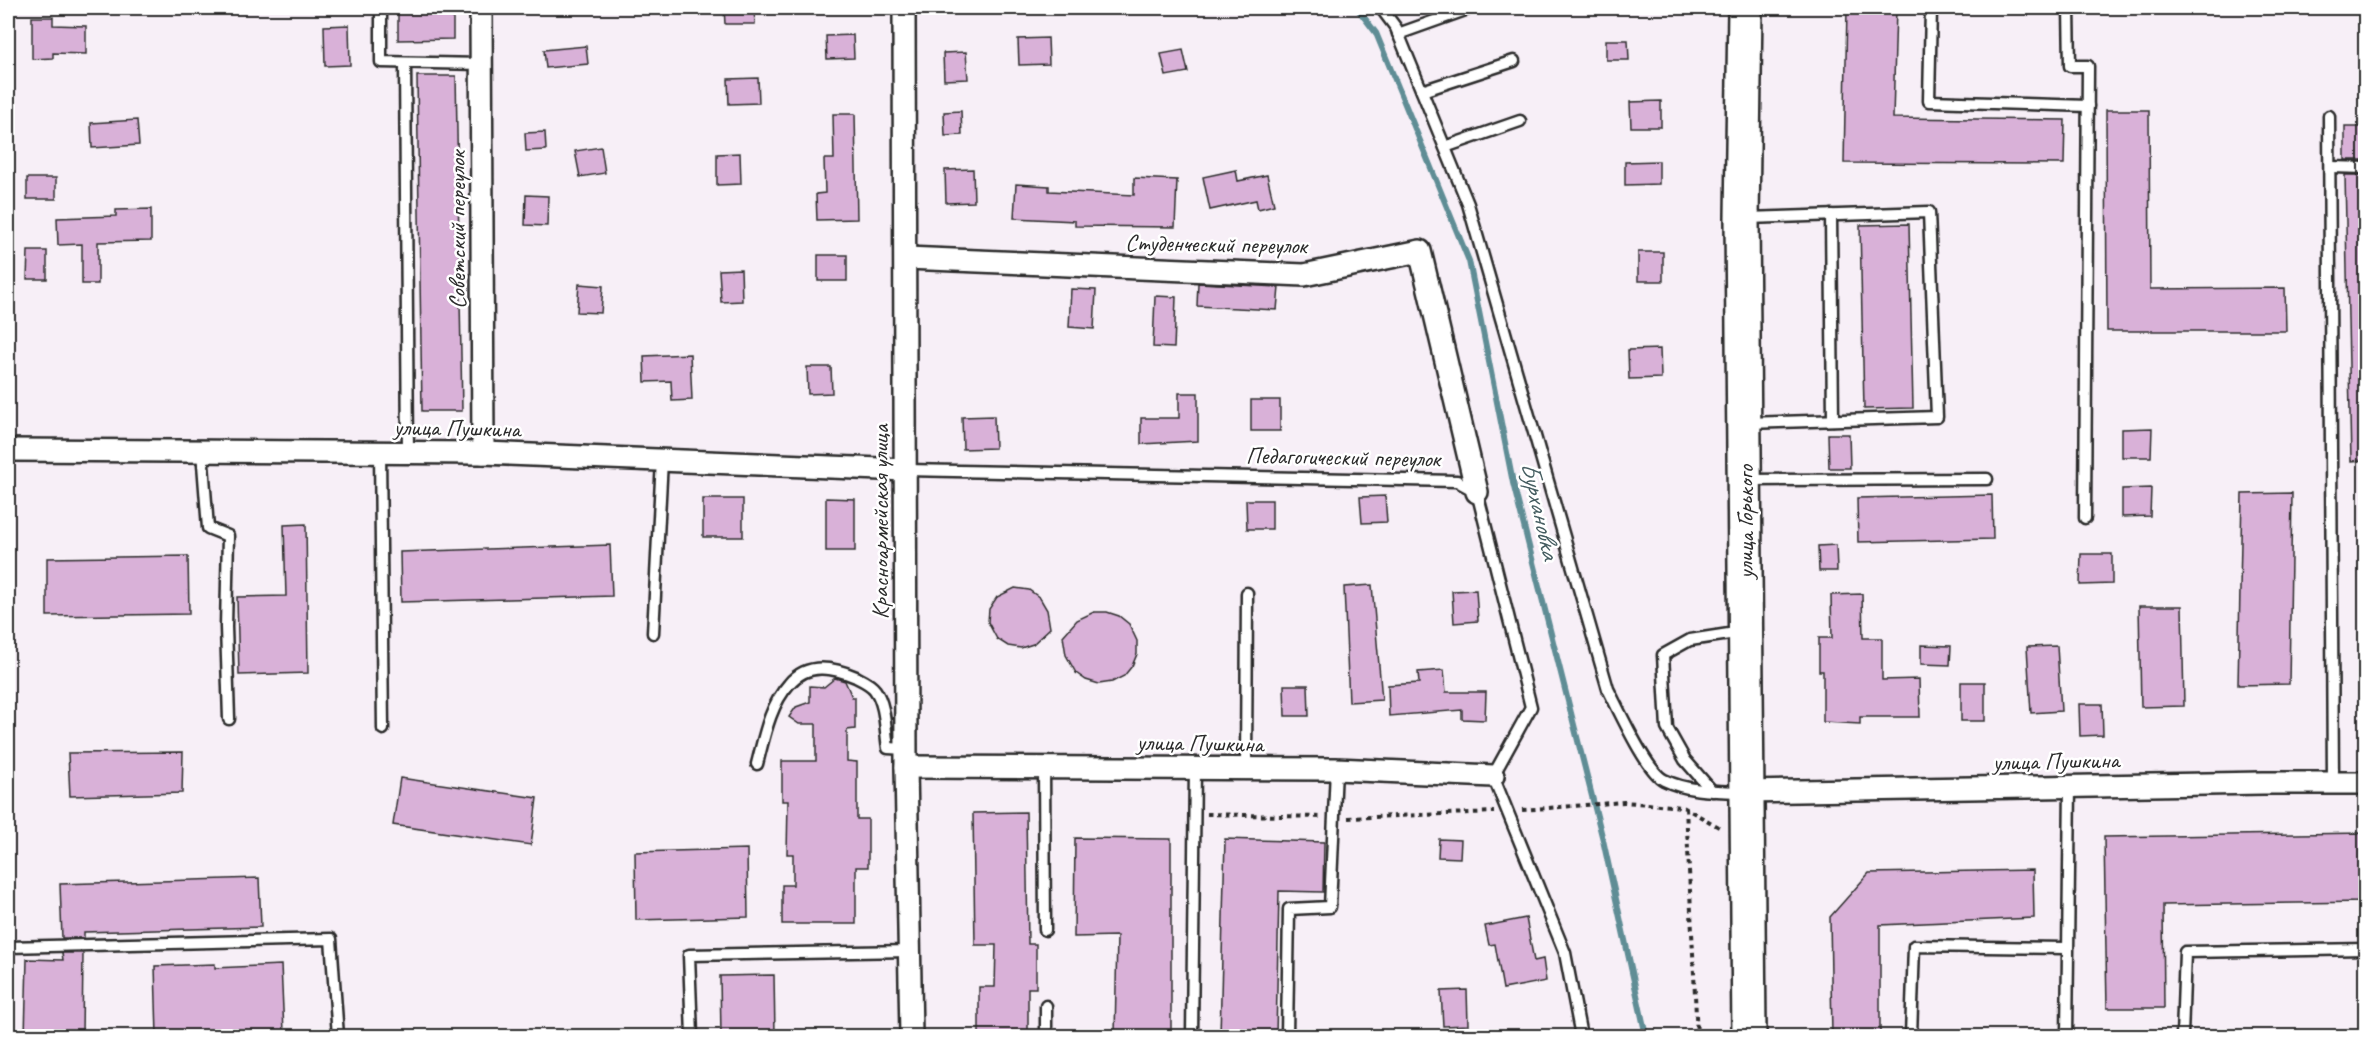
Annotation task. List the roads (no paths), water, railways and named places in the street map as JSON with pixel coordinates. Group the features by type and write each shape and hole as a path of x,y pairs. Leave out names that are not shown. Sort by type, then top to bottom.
{"main road":[{"name":"улица Горького","path":"1745,8 1742,218 1749,1036"}],"street":[{"name":"Советский переулок","path":"481,8 483,453"},
{"name":"Красноармейская улица","path":"904,8 906,758 910,1036"},
{"name":"Студенческий переулок","path":"906,258 1304,275 1419,251 1477,492"},
{"name":"улица Пушкина","path":"8,450 483,453 906,470"},
{"name":"улица Пушкина","path":"906,758 1044,768 1336,769 1493,776"},
{"name":"улица Пушкина","path":"1747,792 2366,783"}],"lane":[{"path":"381,8 381,62 482,64"},
{"path":"1381,8 1398,34 1468,204 1608,689 1632,738 1662,779 1699,791 1747,792"},
{"path":"1398,34 1471,8"},
{"path":"1931,8 1929,101 2088,106"},
{"path":"2069,8 2070,66 2088,66 2085,518"},
{"path":"1422,91 1514,61"},
{"path":"405,64 408,453"},
{"path":"2329,116 2333,783"},
{"path":"1445,147 1520,122"},
{"path":"2331,167 2366,168"},
{"path":"1742,218 1929,212 1937,417 1744,423"},
{"path":"1831,215 1833,420"},
{"path":"202,451 208,528 228,536 226,627 229,719"},
{"path":"380,452 384,729"},
{"path":"653,633 662,460"},
{"name":"Педагогический переулок","path":"906,470 1457,481 1477,492"},
{"path":"1744,480 1987,479"},
{"path":"1477,492 1531,707 1493,776 1565,953 1581,1036"},
{"path":"1246,769 1247,593"},
{"path":"1712,791 1685,760 1667,728 1663,655 1690,640 1746,632"},
{"path":"757,764 770,717 782,692 799,675 818,668 838,669 875,689 882,706 888,748 906,758"},
{"path":"1044,768 1045,930"},
{"path":"1192,1036 1195,768"},
{"path":"1287,1036 1289,909 1330,907 1336,769"},
{"path":"2067,1036 2070,786"},
{"path":"8,947 331,939 338,1036"},
{"path":"1911,1036 1914,946 2067,948"},
{"path":"2182,1036 2185,952 2366,949"},
{"path":"692,1036 689,955 910,951"},
{"path":"1046,1006 1046,1036"}],"waterway":[{"name":"Бурхановка","path":"1357,8 1376,33 1469,261 1513,483 1603,840 1646,1036"}]}
